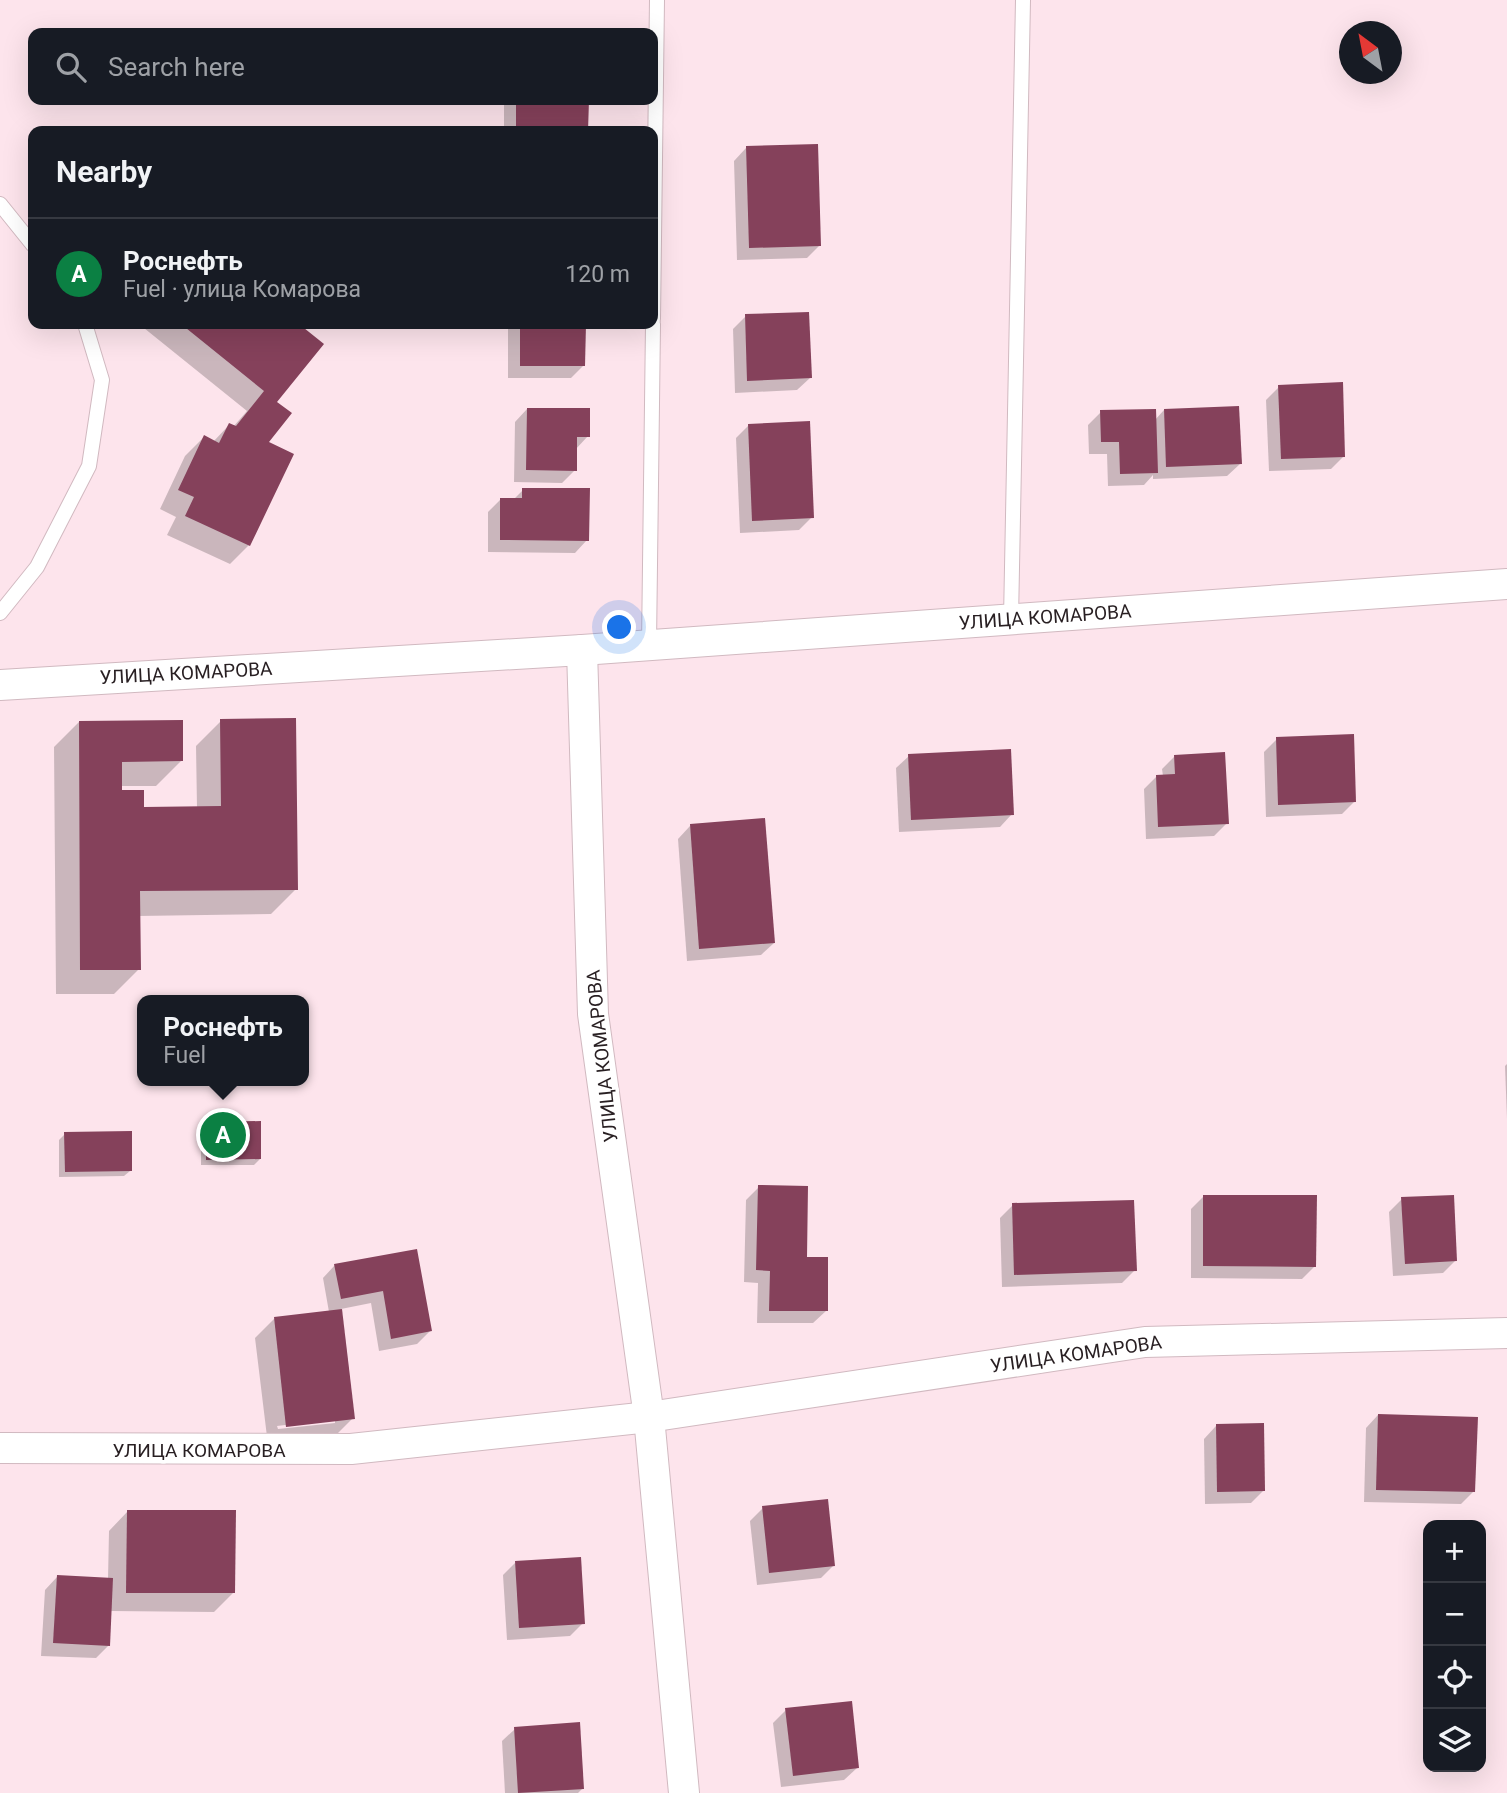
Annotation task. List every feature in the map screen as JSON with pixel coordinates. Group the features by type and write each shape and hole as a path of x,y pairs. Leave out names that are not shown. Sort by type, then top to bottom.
{"street":[{"name":"УЛИЦА КОМАРОВА","path":"0,685 582,650 1507,584"},
{"name":"УЛИЦА КОМАРОВА","path":"582,650 593,1014 649,1417 684,1793"},
{"name":"УЛИЦА КОМАРОВА","path":"0,1448 351,1449 649,1417 1145,1342 1507,1333"}],"lane":[{"path":"657,0 657,28"},
{"path":"1011,619 1023,0"},
{"path":"655,126 656,105"},
{"path":"0,204 28,238"},
{"path":"0,613 37,567 89,466 102,380 87,329"},
{"path":"649,645 653,329"}],"building":[{"path":"516,105 589,105 588,126 516,126"},
{"path":"818,144 821,246 749,248 746,146"},
{"path":"809,312 812,378 747,381 745,314"},
{"path":"187,329 305,329 324,344 277,402 292,413 269,442 294,454 250,546 185,516 194,497 178,490 204,435 219,443 229,423 236,426 264,391"},
{"path":"520,329 586,329 585,366 520,366"},
{"path":"1343,382 1345,457 1281,459 1278,385"},
{"path":"1239,406 1242,464 1166,467 1164,409"},
{"path":"527,408 590,408 590,437 577,437 577,471 526,470"},
{"path":"1156,409 1158,473 1120,474 1119,442 1101,442 1100,410"},
{"path":"810,421 814,518 752,521 748,424"},
{"path":"522,488 590,488 589,541 500,540 500,498 522,498"},
{"path":"296,718 298,890 140,891 141,970 80,970 79,721 183,720 183,761 122,762 122,790 144,790 144,807 221,806 220,719"},
{"path":"1354,734 1356,802 1278,805 1276,737"},
{"path":"1011,749 1014,815 911,820 908,754"},
{"path":"1225,752 1229,824 1158,827 1156,775 1175,774 1174,755"},
{"path":"765,818 775,943 699,949 690,824"},
{"path":"261,1121 261,1159 206,1160 206,1122"},
{"path":"132,1131 132,1171 65,1172 64,1132"},
{"path":"758,1185 808,1186 807,1257 828,1257 828,1311 769,1311 770,1271 756,1270"},
{"path":"1203,1195 1317,1195 1316,1267 1203,1266"},
{"path":"1454,1195 1457,1261 1405,1264 1401,1197"},
{"path":"1134,1200 1137,1271 1014,1275 1012,1203"},
{"path":"417,1249 432,1331 391,1339 383,1291 341,1299 334,1264"},
{"path":"342,1309 355,1419 286,1427 274,1317"},
{"path":"1378,1414 1478,1417 1475,1492 1376,1490"},
{"path":"1264,1423 1265,1491 1217,1492 1216,1424"},
{"path":"828,1499 835,1566 769,1573 762,1506"},
{"path":"127,1510 236,1510 235,1593 126,1593"},
{"path":"581,1557 585,1624 519,1628 515,1561"},
{"path":"57,1575 113,1578 110,1646 53,1643"},
{"path":"852,1701 859,1768 793,1776 785,1708"},
{"path":"580,1722 584,1789 518,1793 514,1727"}],"place":[{"name":"Роснефть","path":"223,1135"}]}
